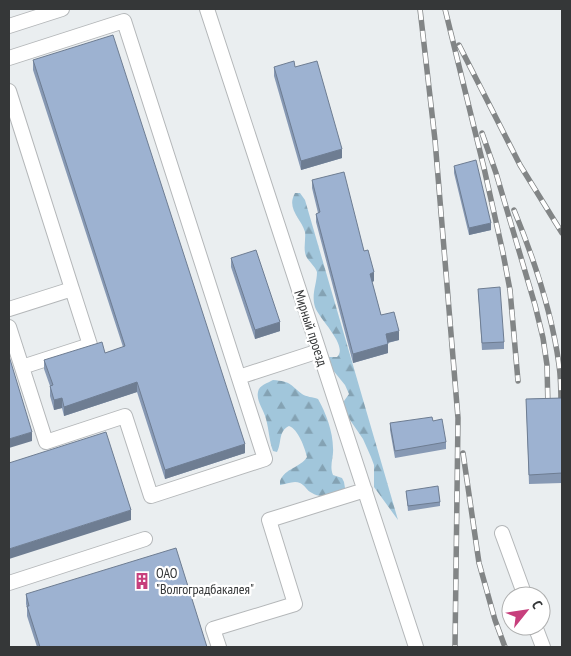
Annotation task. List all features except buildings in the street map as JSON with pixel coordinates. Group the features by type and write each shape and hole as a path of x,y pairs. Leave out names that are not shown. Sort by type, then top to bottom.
{"street":[{"path":"9,26 62,9"},
{"name":"Мирный проезд","path":"207,9 416,647"},
{"path":"9,58 124,21 265,459 151,496 125,416 46,442 9,327"},
{"path":"9,91 90,345 22,367"},
{"path":"9,309 72,288"},
{"path":"239,377 318,351"},
{"path":"219,647 213,629 295,604 269,520 364,490"},
{"path":"502,533 521,586"},
{"path":"9,583 145,539"}],"green space":[{"path":"295,193 300,193 305,200 398,520 374,487 374,465 371,457 343,405 349,394 345,385 332,369 328,357 337,357 340,352 339,346 315,307 314,298 317,272 305,253 305,232 292,204"},
{"path":"273,380 287,382 304,395 318,399 332,436 332,472 333,475 342,478 344,482 345,488 338,493 315,495 298,482 280,485 280,481 285,473 301,464 307,457 298,435 289,426 283,431 277,452 273,451 266,419 258,395 260,388 264,384"}],"railway":[{"path":"420,9 435,140 458,418 455,647"},
{"path":"445,9 503,253 510,290 518,381"},
{"path":"459,45 520,165 562,233"},
{"path":"482,133 496,173 543,338 547,365 548,408"},
{"path":"514,210 535,267 552,325 560,370 561,407"},
{"path":"463,453 479,563 495,620 505,647"}],"place":[{"name":"ОАО \"Волгоградбакалея\"","path":"142,581"}]}
